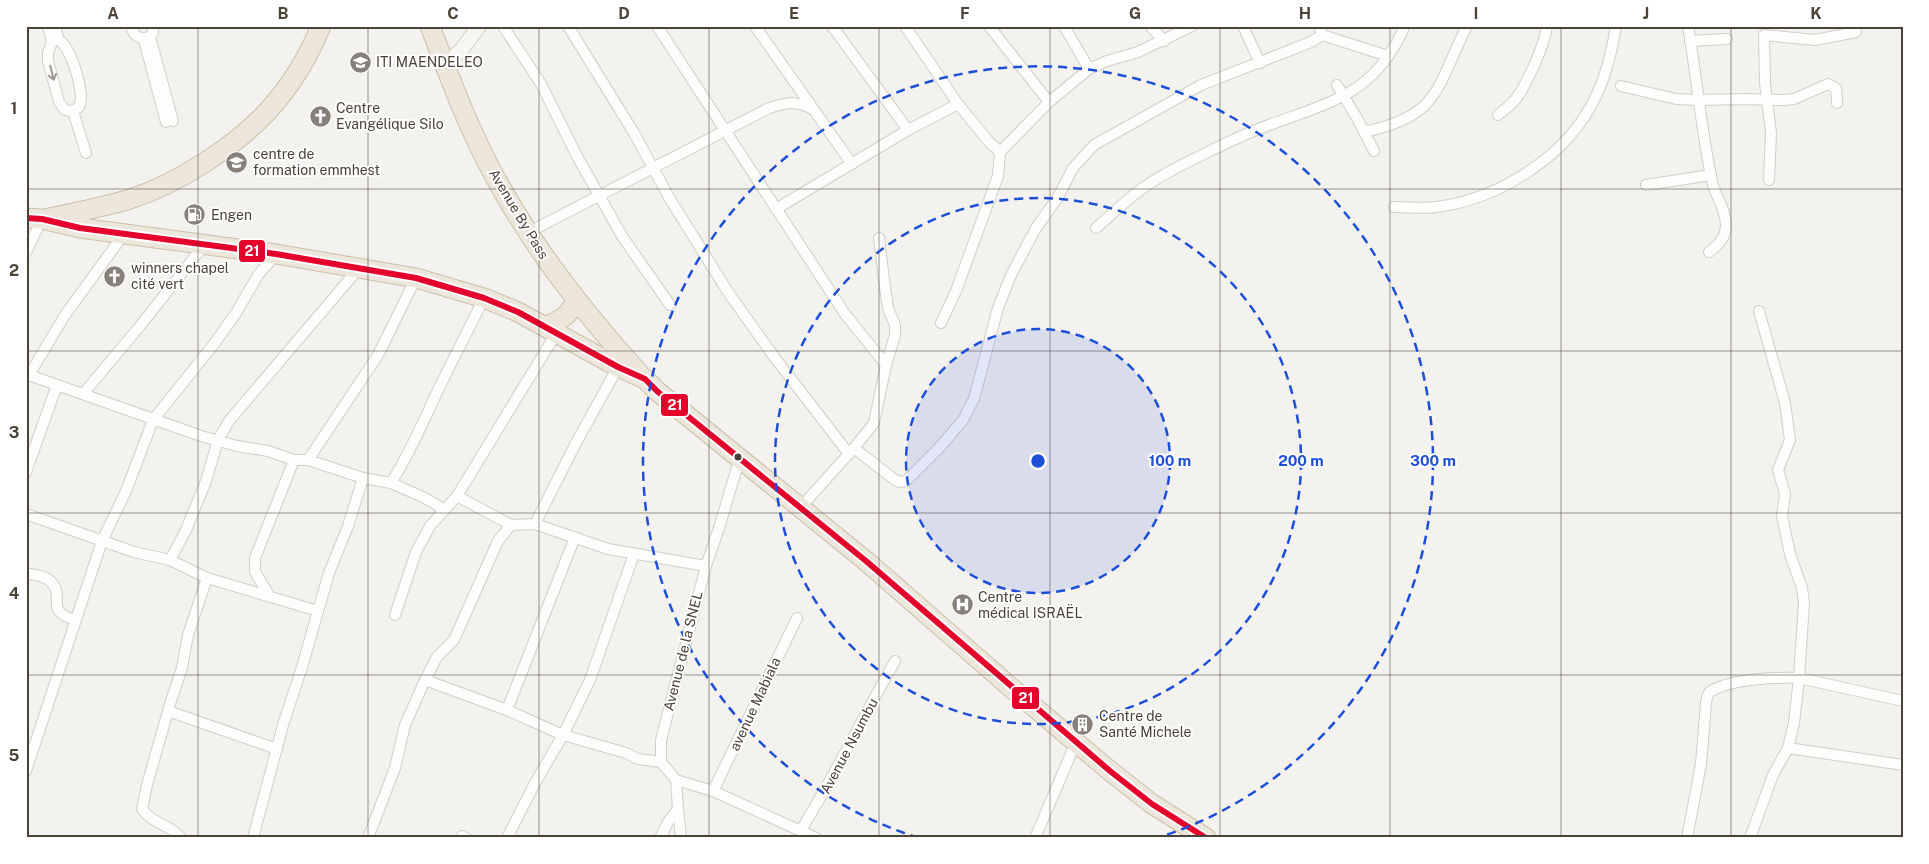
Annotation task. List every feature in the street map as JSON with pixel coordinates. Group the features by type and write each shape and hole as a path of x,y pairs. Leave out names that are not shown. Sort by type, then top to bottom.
{"highway":[{"path":"34,219 130,199 158,188 206,161 266,113 287,88 310,53 321,26"},
{"name":"Avenue By Pass","path":"430,26 445,65 494,176 527,233 576,300 645,379"},
{"path":"34,219 80,228 276,254 416,278 484,298 551,329 618,367 645,379 658,392 866,561 1014,691 1076,742 1152,804 1206,838"},
{"path":"551,329 572,309 576,300"}],"street":[{"path":"48,26 55,41"},
{"path":"55,26 55,41 48,53 48,61 59,102 65,110 73,111 79,107 82,97 71,55 63,43 55,41"},
{"path":"131,26 133,33 149,34 170,121"},
{"path":"445,65 462,49 479,26"},
{"path":"503,26 541,84 550,106 622,236 670,305"},
{"path":"568,26 728,292 775,358 852,451 900,482 906,481 940,447 962,420 974,398 998,308 1012,274 1036,228 1058,197 1073,168 1094,145 1201,86 1311,42 1320,31 1388,56"},
{"path":"657,26 845,314 886,365"},
{"path":"755,26 852,164"},
{"path":"832,26 908,130"},
{"path":"906,26 958,104 989,142 1000,152"},
{"path":"989,26 1049,102"},
{"path":"1064,26 1089,69"},
{"path":"1150,26 1164,41"},
{"path":"941,323 956,292 998,176 1000,152 1049,102 1089,69 1107,61 1138,52 1192,26"},
{"path":"1243,26 1260,62"},
{"path":"1096,228 1146,186 1206,153 1344,96 1375,74 1402,33 1404,26"},
{"path":"1364,132 1398,124 1424,108 1438,90 1467,26"},
{"path":"1498,115 1517,97 1524,85 1547,26"},
{"path":"1394,207 1433,208 1475,198 1495,190 1540,163 1581,122 1596,98 1606,72 1616,26"},
{"path":"1688,26 1711,175 1725,214 1725,236 1709,252"},
{"path":"1769,180 1770,133 1764,35 1815,40 1856,32"},
{"path":"1690,41 1727,39"},
{"path":"1621,86 1676,99 1698,100 1794,99 1832,84 1836,88 1837,103"},
{"path":"1338,85 1374,152"},
{"path":"527,233 752,115 783,102 796,102 814,110"},
{"path":"776,209 908,130 958,104"},
{"path":"73,111 86,153"},
{"path":"1646,185 1711,175"},
{"path":"26,252 34,219"},
{"path":"124,234 65,315 28,375 153,420 237,446 268,450 294,460 308,460 363,478 391,483 425,498 445,510"},
{"path":"800,508 852,451 874,423 886,365 895,335 895,325 888,308 878,238"},
{"path":"83,394 204,245"},
{"path":"26,771 102,540 126,491 153,420 214,344 236,313 258,275 276,254"},
{"path":"170,560 186,530 206,481 218,440 229,421 360,267"},
{"path":"308,460 378,355 416,278"},
{"path":"391,483 403,464 484,298"},
{"path":"1750,838 1773,775 1788,748 1794,723 1800,678 1804,603 1802,588 1782,524 1784,494 1778,470 1779,462 1789,444 1789,435 1778,373 1759,311"},
{"path":"395,615 416,552 430,526 457,496 551,329"},
{"path":"535,524 576,442 618,367"},
{"path":"26,472 58,385"},
{"name":"Avenue de la SNEL","path":"661,762 661,740 706,566 740,457"},
{"path":"269,596 255,572 256,558 294,460"},
{"path":"253,838 318,610 363,478"},
{"path":"457,496 511,525 535,524 608,549 706,566"},
{"path":"26,514 134,552 170,560 207,578 318,610"},
{"path":"368,838 395,768 405,726 425,680 438,657 454,640 498,541 511,525"},
{"path":"507,710 575,537"},
{"path":"507,838 535,783 563,735 590,680 634,554"},
{"path":"26,572 46,578 52,582 55,587 57,607 61,614 75,620"},
{"path":"181,838 174,830 148,818 142,809 147,785 182,668 188,635 207,578"},
{"name":"avenue Mabiala","path":"713,791 797,618"},
{"name":"Avenue Nsumbu","path":"801,830 895,661"},
{"path":"1687,838 1702,764 1708,694 1712,690 1736,683 1761,679 1800,678 1903,701"},
{"path":"425,680 507,710 563,735 626,753 638,759 661,762 676,780 713,791 816,838"},
{"path":"168,711 277,749"},
{"path":"1035,838 1076,742"},
{"path":"1788,748 1903,765"},
{"path":"676,780 681,838"},
{"path":"660,838 668,822 678,809"}],"transit line":[{"name":"21","path":"26,218 42,219 80,228 276,254 416,278 484,298 518,312 618,367 645,379 658,392 866,561 1110,771 1152,804 1206,838"}],"place":[{"name":"ITI MAENDELEO","path":"360,62"},
{"name":"Centre Evangélique Silo","path":"320,116"},
{"name":"centre de formation emmhest","path":"237,162"},
{"name":"Engen","path":"195,215"},
{"name":"winners chapel cité vert","path":"115,276"},
{"name":"Centre médical ISRAËL","path":"962,605"},
{"name":"Centre de Santé Michele","path":"1083,724"}]}
